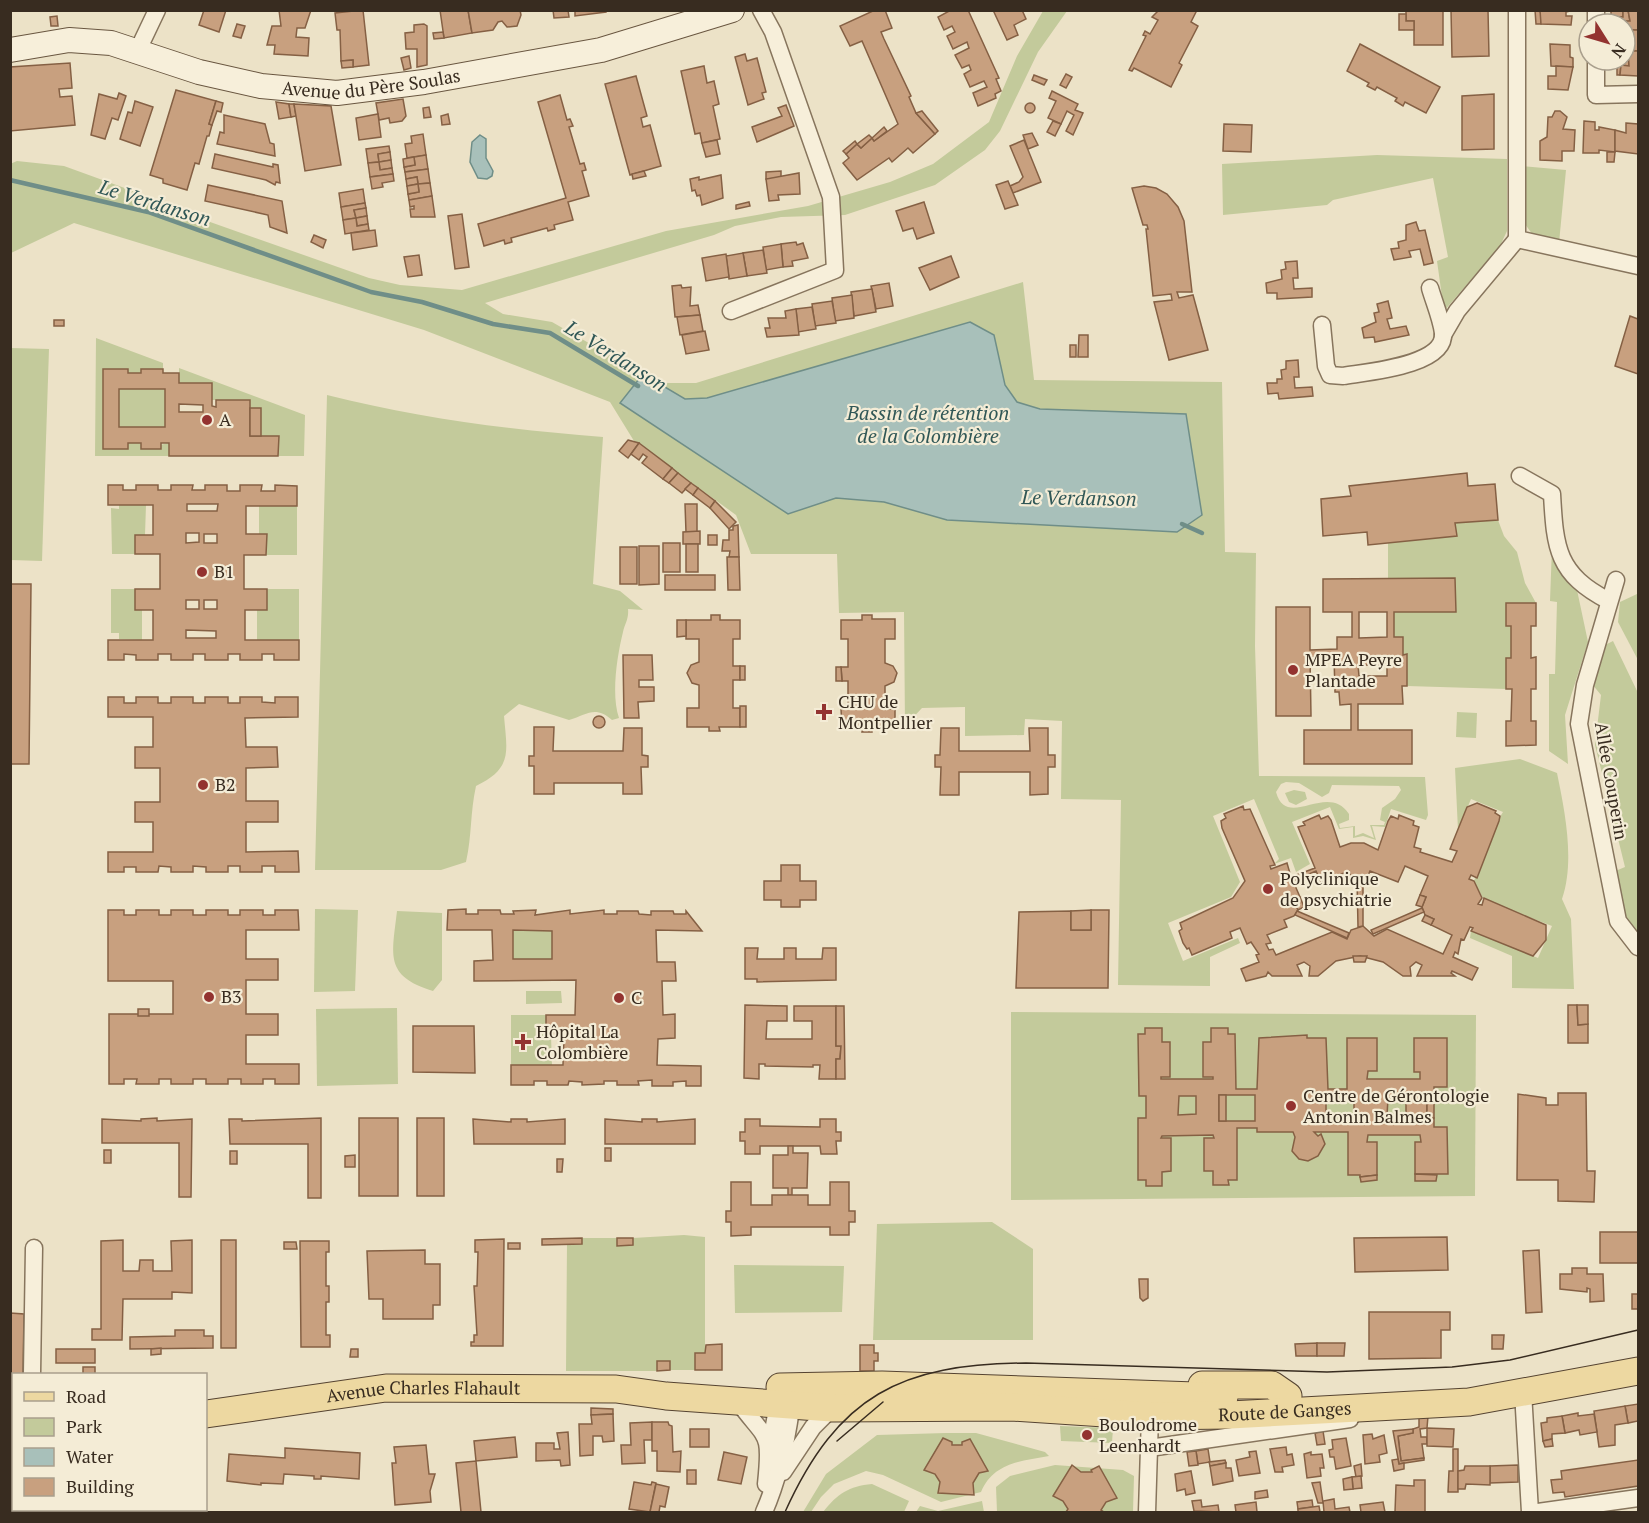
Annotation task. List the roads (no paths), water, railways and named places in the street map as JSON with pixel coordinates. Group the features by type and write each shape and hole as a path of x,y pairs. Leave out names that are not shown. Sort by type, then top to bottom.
{"main road":[{"name":"Avenue du Père Soulas","path":"10,50 69,40 111,43 138,50 199,72 261,86 337,93 424,82 601,50 732,10"},
{"name":"Route de Ganges","path":"1149,1400 1288,1396 1473,1386 1638,1354"},
{"name":"Route de Ganges","path":"786,1396 882,1385 1149,1400 1361,1408 1469,1402 1638,1371"},
{"name":"Avenue Charles Flahault","path":"642,1391 664,1384 786,1396"},
{"name":"Avenue Charles Flahault","path":"207,1414 386,1388 642,1391 666,1396 737,1400 786,1396"},
{"path":"786,1396 832,1408 1011,1407 1041,1403 1149,1400"}],"street":[{"path":"138,50 157,10"},
{"path":"731,311 835,270 831,197 773,32 760,10"},
{"path":"1322,325 1326,366 1328,373 1336,376 1428,358 1439,345 1457,311 1518,239 1517,10"},
{"path":"1596,72 1596,95 1638,94"},
{"path":"1518,239 1638,266"},
{"path":"1430,288 1443,335"},
{"path":"1520,476 1552,494 1554,534 1570,574 1586,589 1609,601"},
{"name":"Allée Couperin","path":"1616,580 1585,685 1579,724 1618,921 1638,947"},
{"path":"32,1373 34,1248"},
{"path":"1523,1392 1530,1512"},
{"path":"763,1512 777,1409 786,1396"},
{"path":"775,1485 790,1409 786,1396"},
{"path":"737,1400 758,1423 770,1448"},
{"path":"1147,1512 1149,1400"},
{"path":"763,1512 775,1485 809,1433 832,1408"},
{"path":"1149,1448 1353,1419 1361,1408"},
{"path":"1538,1512 1634,1503"}],"water":[{"path":"480,135 486,139 486,158 493,171 492,176 487,179 478,178 470,162 472,142"},
{"name":"Bassin de rétention de la Colombière","path":"970,322 994,335 1005,385 1017,402 1040,409 1186,414 1202,515 1177,532 947,520 884,502 836,498 788,514 620,403 643,374 685,399 707,398"}],"waterway":[{"name":"Le Verdanson","path":"10,180 148,212 371,292 422,302 493,324 550,333 638,386"},
{"name":"Le Verdanson","path":"1182,524 1202,533"}],"tram line":[{"path":"785,1512 805,1472 827,1440 852,1414 879,1394 909,1380 943,1370 1026,1363 1327,1372 1452,1367 1510,1360 1638,1330"},
{"path":"837,1441 883,1402"}],"place":[{"name":"A","path":"207,420"},
{"name":"B1","path":"202,572"},
{"name":"MPEA Peyre Plantade","path":"1293,670"},
{"name":"CHU de Montpellier","path":"824,712"},
{"name":"B2","path":"203,785"},
{"name":"Polyclinique de psychiatrie","path":"1268,889"},
{"name":"B3","path":"209,997"},
{"name":"C","path":"619,998"},
{"name":"Hôpital La Colombière","path":"523,1042"},
{"name":"Centre de Gérontologie Antonin Balmes","path":"1291,1106"},
{"name":"Boulodrome Leenhardt","path":"1087,1435"}]}
